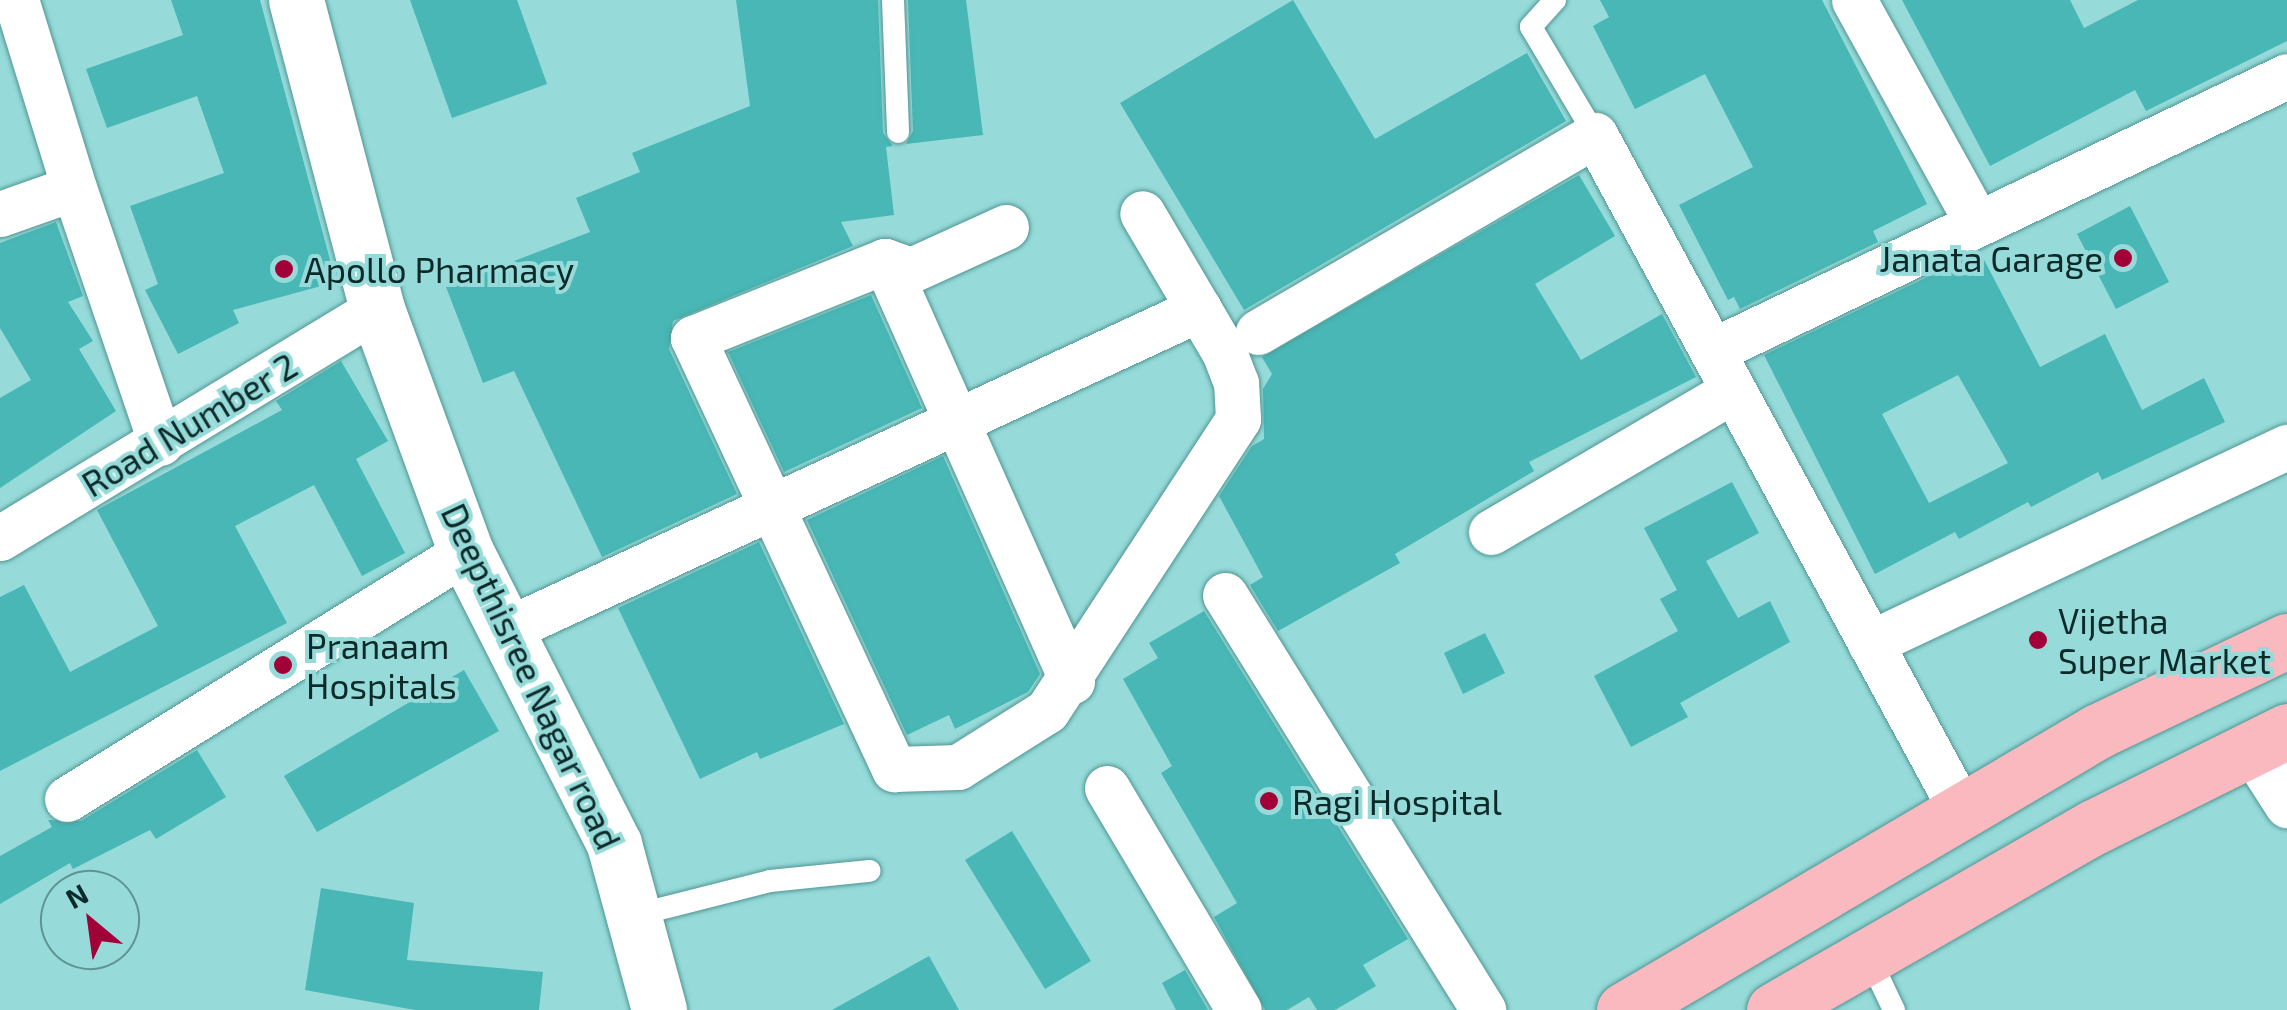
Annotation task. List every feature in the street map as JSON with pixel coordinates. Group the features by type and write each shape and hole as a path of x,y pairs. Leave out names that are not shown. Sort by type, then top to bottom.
{"highway":[{"path":"1624,1010 1960,808 2098,731 2287,641"},
{"path":"1774,1010 2094,827 2269,740"}],"street":[{"path":"16,0 74,188 161,443"},
{"name":"Deepthisree Nagar road","path":"296,0 377,309 466,552 614,844 636,911 659,1010"},
{"path":"1854,0 1977,223"},
{"path":"1712,352 2287,76"},
{"path":"1258,332 1595,136 1712,352 1729,392 1960,808"},
{"path":"0,214 74,188"},
{"path":"1006,227 911,270 885,261 693,338 894,769 958,768 1047,711 1072,681 1238,419 1236,383 1142,213"},
{"path":"885,261 1072,681"},
{"name":"Road Number 2","path":"0,538 377,309"},
{"path":"504,630 1198,309"},
{"path":"1491,532 1729,392"},
{"path":"1870,643 2287,448"},
{"path":"68,800 466,552"},
{"path":"1225,595 1483,1010"},
{"path":"2269,740 2287,805"},
{"path":"1107,788 1239,1010"}],"lane":[{"path":"892,0 898,132"},
{"path":"1555,0 1531,27 1595,136"},
{"path":"636,911 770,882 869,871"},
{"path":"1867,954 1894,1010"}],"building":[{"path":"171,0 260,0 336,282 233,310 239,323 178,354 145,290 158,284 130,206 224,173 197,96 107,128 86,69 183,35"},
{"path":"410,0 517,0 547,84 452,118"},
{"path":"736,0 878,0 883,133 893,146 886,147 894,215 841,222 853,246 673,321 669,349 737,494 602,557 514,371 483,383 446,287 590,232 576,198 640,172 632,153 750,106"},
{"path":"908,0 966,0 983,135 906,144 913,131"},
{"path":"1293,0 1375,139 1527,53 1566,121 1244,310 1120,103"},
{"path":"1600,0 1822,0 1927,204 1873,231 1878,242 1740,309 1734,297 1728,300 1679,205 1753,167 1705,74 1635,109 1593,26 1609,17"},
{"path":"1902,0 2070,0 2084,28 2138,0 2287,0 2287,41 2146,111 2135,90 1990,166"},
{"path":"1579,175 1615,236 1535,284 1581,360 1662,314 1696,377 1529,462 1534,471 1395,554 1400,563 1278,631 1250,585 1263,577 1219,496 1252,446 1264,439 1263,389 1272,374 1262,357"},
{"name":"Janata Garage","path":"2130,206 2169,282 2116,309 2077,234"},
{"path":"56,222 83,296 68,302 93,341 79,349 116,411 0,488 0,398 31,380 0,328 0,243"},
{"path":"1980,252 2040,367 2105,334 2142,410 2204,378 2225,422 2102,480 2098,472 2031,507 2028,502 1959,539 1955,532 1875,574 1764,355","holes":["1958,375 2008,463 1929,503 1882,414"]},
{"path":"871,295 922,408 784,472 728,352"},
{"path":"341,361 388,441 356,459 405,553 362,576 314,485 235,526 287,623 0,771 0,597 24,585 70,672 158,626 97,510 282,410 276,401"},
{"path":"943,456 1040,674 1028,692 955,729 949,715 907,735 807,520"},
{"path":"1732,482 1759,533 1706,561 1738,618 1770,601 1790,642 1680,703 1688,717 1631,747 1594,676 1678,631 1660,599 1677,590 1644,528"},
{"path":"759,542 844,724 760,759 757,752 700,779 618,608"},
{"path":"1204,611 1408,939 1363,965 1376,986 1335,1010 1317,1010 1309,997 1287,1010 1265,1010 1214,917 1237,903 1161,773 1172,766 1123,679 1158,658 1149,643"},
{"path":"1485,633 1505,673 1463,694 1444,653"},
{"path":"464,670 499,731 317,832 284,776"},
{"path":"197,750 226,797 156,839 150,830 73,869 70,863 58,870 40,870 40,881 0,904 0,856 52,827 48,820 81,821"},
{"path":"1012,831 1091,961 1045,989 965,860"},
{"path":"321,888 414,903 407,960 543,972 539,1010 415,1010 305,990"},
{"path":"929,956 959,1010 832,1010"},
{"path":"1185,970 1208,1010 1176,1010 1162,983"}],"place":[{"name":"Janata Garage","path":"2123,258"},
{"name":"Apollo Pharmacy","path":"284,269"},
{"name":"Vijetha Super Market","path":"2038,640"},
{"name":"Pranaam Hospitals","path":"283,665"},
{"name":"Ragi Hospital","path":"1269,801"}]}
